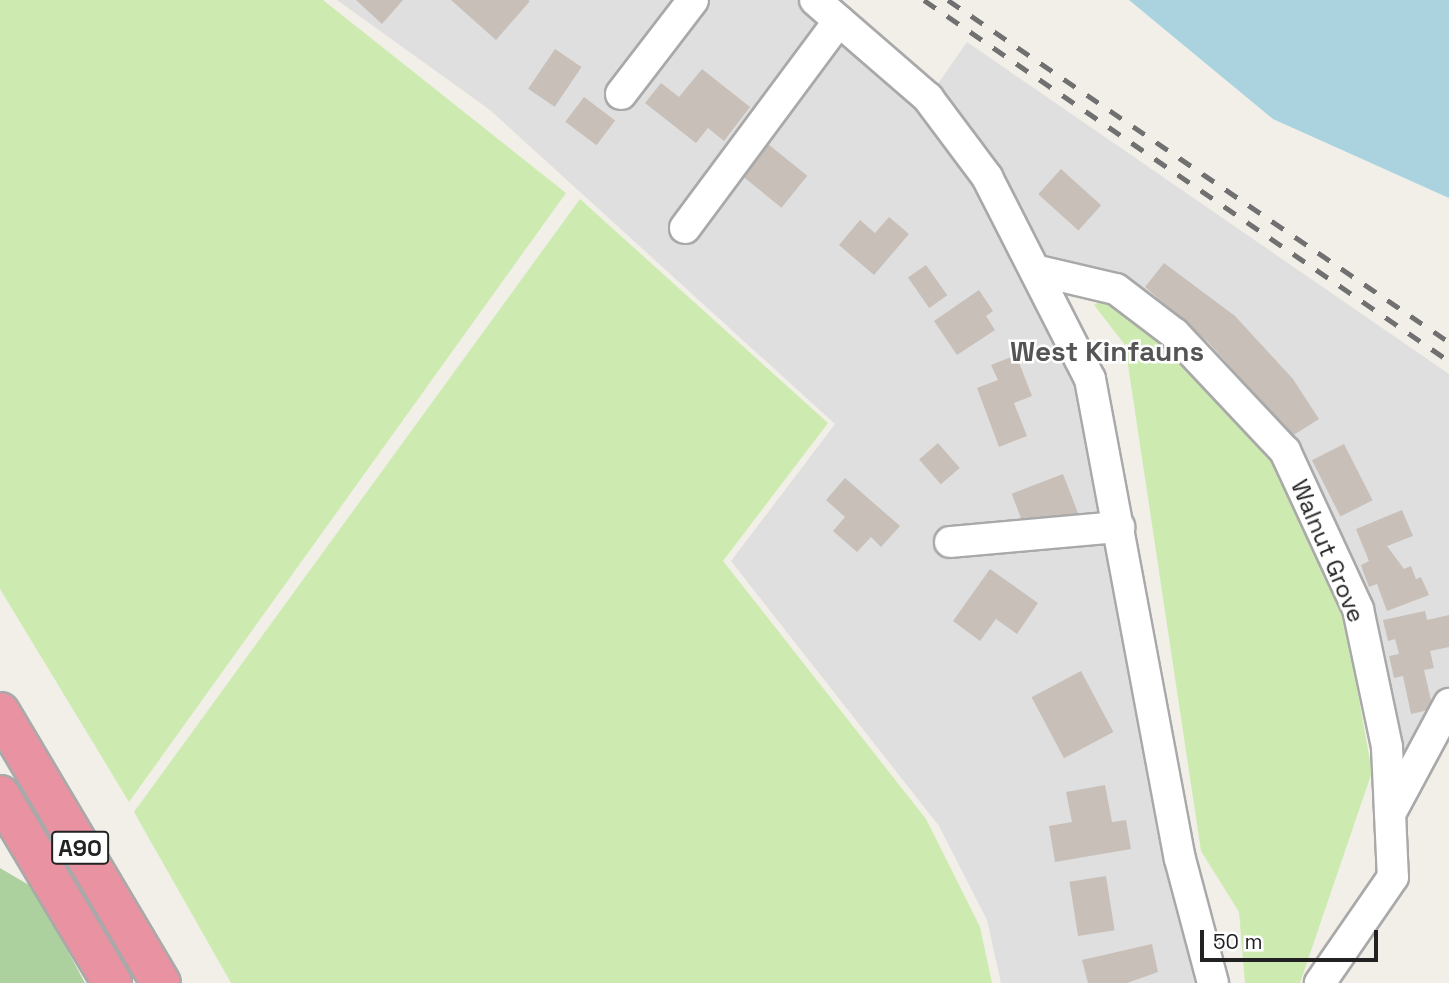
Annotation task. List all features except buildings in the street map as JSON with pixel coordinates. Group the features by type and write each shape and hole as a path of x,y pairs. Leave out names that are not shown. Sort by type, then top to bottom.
{"highway":[{"name":"A90","path":"0,712 161,983"},
{"name":"A90","path":"0,795 112,983"}],"street":[{"path":"621,94 693,0"},
{"path":"815,0 928,99 987,177 1039,271 1090,379 1180,859 1213,983"},
{"path":"685,228 839,21"},
{"name":"Walnut Grove","path":"1039,271 1116,289 1175,334 1285,451 1358,609 1387,747 1393,877 1320,983"},
{"path":"950,542 1119,527"},
{"path":"1390,814 1449,704"}],"shaded area":[{"path":"337,0 815,0 928,98 967,42 1449,374 1449,704 1390,814 1358,609 1175,334 1040,272 1090,379 1213,983 1001,983 987,920 939,826 731,561 835,424 490,110"}],"green space":[{"path":"0,0 323,0 566,193 129,802 0,589"},
{"path":"580,199 828,423 723,561 926,819 980,927 992,983 231,983 134,812"},
{"path":"1106,297 1227,398 1284,473 1345,621 1372,772 1300,983 1245,983 1239,912 1201,851 1125,345 1094,305"},
{"path":"0,868 34,888 85,983 0,983"}],"water":[{"path":"1129,0 1449,0 1449,198 1273,119"}],"railway":[{"path":"924,0 1449,361"},
{"path":"948,0 1449,342"}],"district":[{"name":"West Kinfauns","path":"1107,351"}]}
